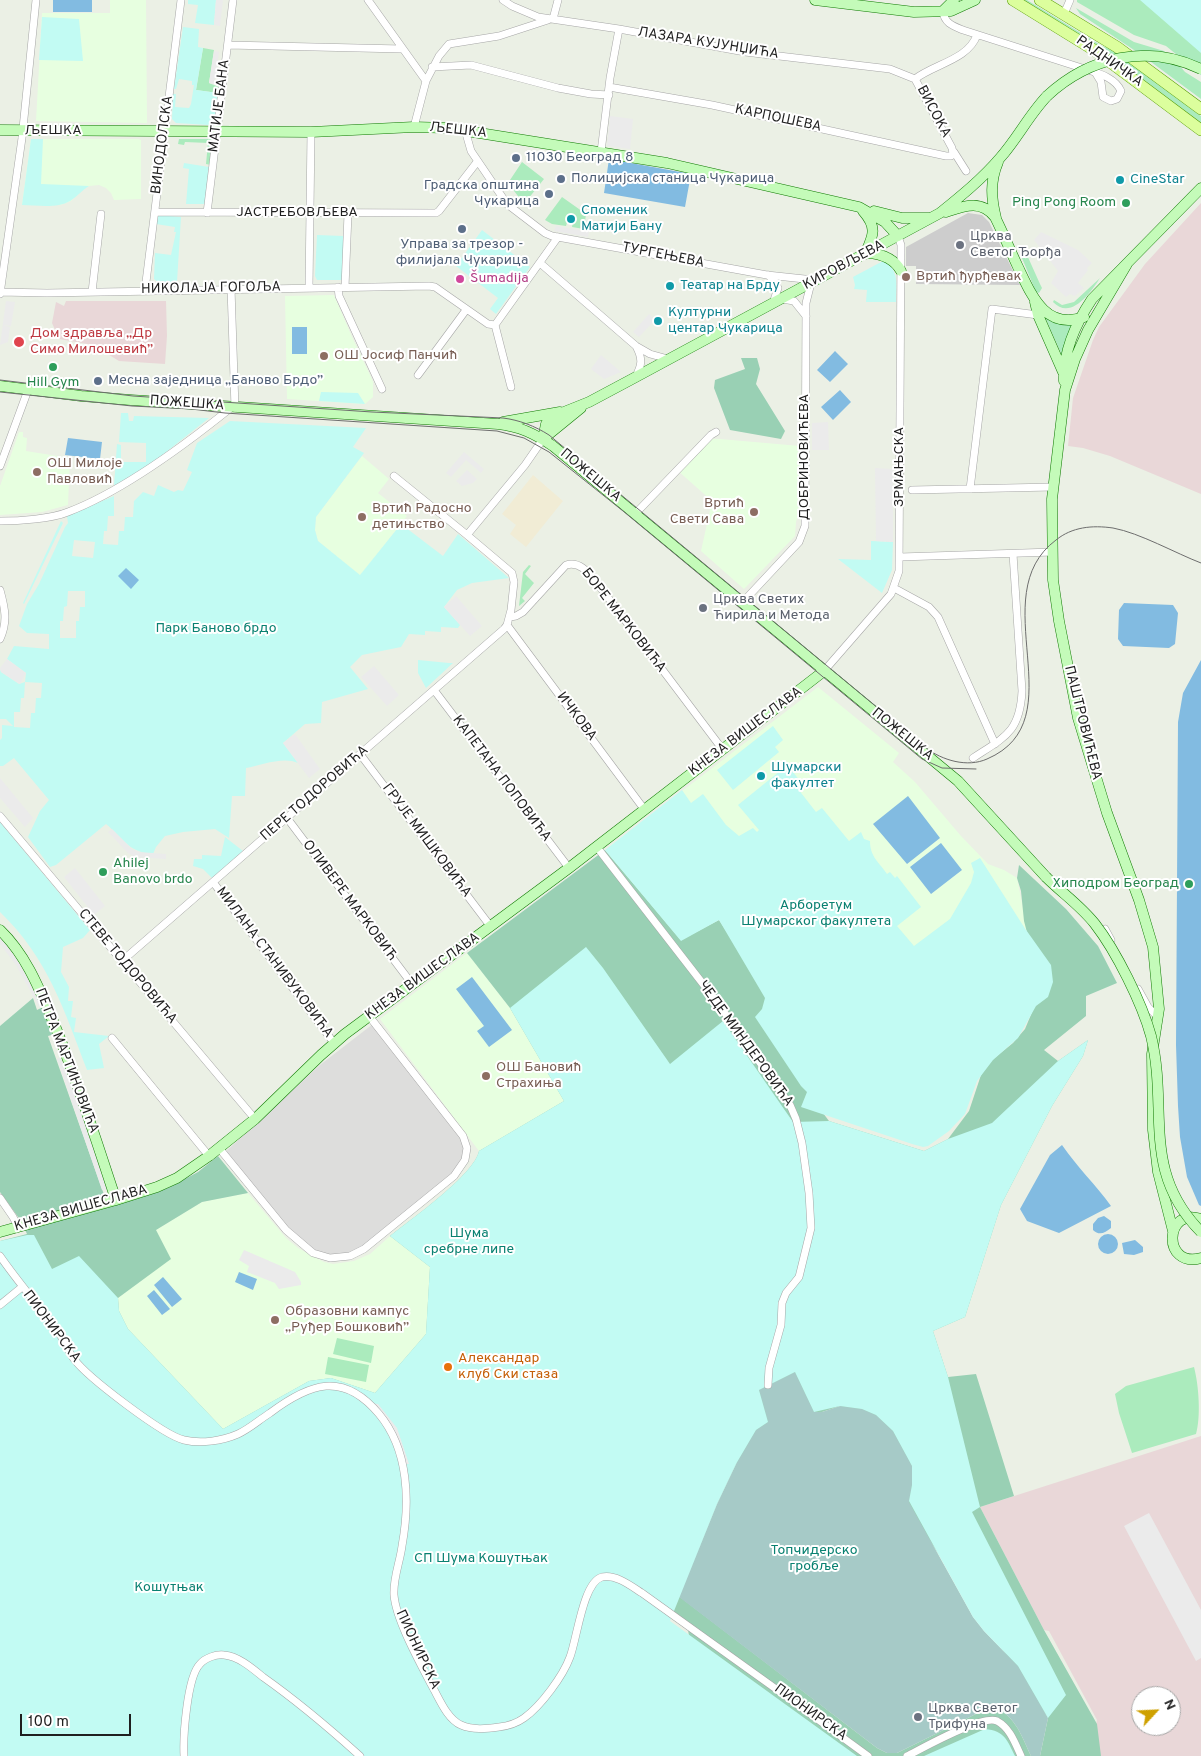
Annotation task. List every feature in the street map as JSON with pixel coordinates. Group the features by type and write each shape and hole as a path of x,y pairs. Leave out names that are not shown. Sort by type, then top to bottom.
{"main road":[{"name":"РАДНИЧКА","path":"1013,0 1094,50 1201,130"},
{"name":"РАДНИЧКА","path":"1040,0 1117,47 1201,110"}],"street":[{"path":"0,293 23,130 36,0"},
{"name":"ВИНОДОЛСКА","path":"145,290 181,0"},
{"name":"МАТИЈЕ БАНА","path":"207,213 233,0"},
{"path":"368,0 426,81"},
{"name":"ЛАЗАРА КУЈУНЏИЋА","path":"503,0 533,15 553,19 745,52 890,69 915,79"},
{"path":"414,127 426,81 432,67 449,44 499,36 553,19 558,0"},
{"path":"815,0 914,12 957,9 975,0"},
{"path":"943,11 954,0"},
{"path":"1064,14 1070,0"},
{"name":"РАДНИЧКА","path":"943,11 944,17 949,24 977,36 1094,72 1118,85 1121,90 1117,99 1108,101 1103,97 1101,82 1094,72"},
{"path":"600,152 619,29"},
{"name":"ВИСОКА","path":"946,156 952,156 954,152 915,79 965,52 973,45 977,36"},
{"path":"228,45 402,49"},
{"name":"КИРОВЉЕВА","path":"936,216 970,188 1000,158 1026,121 1047,96 1076,74 1100,63 1119,58 1148,55 1186,62 1201,69"},
{"name":"КАРПОШЕВА","path":"432,67 471,65 558,88 591,94 609,91 712,105 946,156"},
{"name":"ЉЕШКА","path":"0,130 311,132 414,127 465,130 692,168 859,207 885,222 898,236"},
{"name":"ТУРГЕЊЕВА","path":"465,130 468,145 477,162 507,204 545,233 558,237 814,282"},
{"path":"309,288 311,132"},
{"path":"954,152 966,170"},
{"path":"1000,158 994,174 991,194 998,223 1035,301 1038,315 1064,375 1065,390"},
{"name":"ЈАСТРЕБОВЉЕВА","path":"155,212 436,214 477,162"},
{"name":"ПАШТРОВИЋЕВА","path":"1064,375 1067,353 1080,318 1094,296 1201,188"},
{"name":"КИРОВЉЕВА","path":"543,439 546,424 564,412 589,402 936,216 970,204 984,208 992,213 998,223"},
{"path":"859,207 909,218 936,216"},
{"path":"859,207 871,221 873,229 873,236 866,254 885,256 892,260 900,271"},
{"path":"92,292 101,214"},
{"path":"348,214 339,296 382,390"},
{"name":"ЗРМАЊСКА","path":"824,671 891,594 899,571 901,245 898,236"},
{"path":"510,387 495,325 558,237"},
{"path":"540,263 636,346 650,354 669,359"},
{"name":"ПАШТРОВИЋЕВА","path":"1127,264 1101,307 1079,351 1065,390 1052,487 1055,600 1076,711 1107,813 1150,935 1159,997 1152,1054 1152,1110 1155,1152 1173,1231 1172,1244 1179,1254 1189,1259 1201,1258"},
{"path":"768,275 778,288 777,301 794,301 806,317"},
{"name":"ДОБРИНОВИЋЕВА","path":"742,603 800,542 805,526 806,302 814,282"},
{"name":"НИКОЛАЈА ГОГОЉА","path":"0,293 422,286 435,287 466,310"},
{"path":"0,521 26,520 63,514 96,499 149,468 233,407 231,288"},
{"path":"1035,301 1044,311 1067,320 1080,318 1101,307"},
{"path":"970,489 992,309 1038,315"},
{"path":"418,375 466,310 488,324 495,325"},
{"path":"634,378 642,362 641,355 636,346"},
{"name":"ПОЖЕШКА","path":"0,386 89,397 498,424 518,427 532,432 553,446 966,788 1046,877 1076,903 1095,924 1114,955 1149,1028 1157,1078 1161,1154 1165,1173 1181,1208 1201,1232"},
{"path":"0,466 3,450 28,390"},
{"name":"КИРОВЉЕВА","path":"543,439 589,402"},
{"path":"498,424 564,412"},
{"path":"635,514 716,432"},
{"path":"467,535 525,465 543,439"},
{"path":"394,476 512,573 514,582 510,617 507,625"},
{"path":"912,490 1052,487"},
{"path":"900,556 1053,552"},
{"path":"973,758 1010,732 1019,713 1021,703 1013,554"},
{"name":"БОРЕ МАРКОВИЋА","path":"510,617 523,612 566,565 571,564 582,567 600,587 723,750"},
{"path":"894,588 929,607 938,617 995,744"},
{"path":"0,590 6,612 0,639"},
{"name":"ПЕРЕ ТОДОРОВИЋА","path":"122,961 507,625"},
{"name":"ИЧКОВА","path":"507,625 644,809"},
{"name":"КНЕЗА ВИШЕСЛАВА","path":"0,1232 116,1200 171,1181 190,1170 255,1118 334,1043 569,868 824,671"},
{"name":"КАПЕТАНА ПОПОВИЋА","path":"434,690 569,868"},
{"name":"ГРУЈЕ МИШКОВИЋА","path":"360,754 491,927"},
{"name":"СТЕВЕ ТОДОРОВИЋА","path":"0,816 255,1118"},
{"name":"ОЛИВЕРЕ МАРКОВИЋ","path":"287,818 412,984"},
{"name":"ЧЕДЕ МИНДЕРОВИЋА","path":"596,846 722,1009 790,1105 796,1119 802,1143 809,1193 811,1228 799,1277 786,1293 782,1303 781,1325 769,1368 768,1385"},
{"name":"МИЛАНА СТАНИВУКОВИЋА","path":"213,882 334,1043"},
{"path":"1105,929 1148,1007 1158,1017"},
{"name":"ПЕТРА МАРТИНОВИЋА","path":"0,930 21,954 39,988 67,1055 116,1200"},
{"path":"219,1148 286,1230 313,1253 330,1258 350,1256 364,1249 444,1185 459,1170 465,1160 466,1148 463,1136 369,1016"},
{"path":"112,1038 209,1156"},
{"name":"ПАШТРОВИЋЕВА","path":"1162,1188 1174,1209 1189,1217"},
{"path":"0,1198 18,1227"},
{"path":"1173,1231 1179,1222 1189,1217 1201,1219"},
{"name":"ПИОНИРСКА","path":"0,1256 22,1287 59,1332 76,1362 135,1411 183,1440 210,1441 236,1435 292,1398 311,1388 322,1385 344,1387 368,1403 380,1415 392,1433 405,1479 407,1510 395,1583 395,1603 415,1654 442,1703 456,1722 469,1728 486,1729 513,1724 529,1714 552,1688 568,1661 591,1586 601,1577 613,1578 642,1593 868,1756"},
{"path":"0,1305 22,1287"},
{"path":"184,1756 188,1698 195,1670 212,1656 223,1654 245,1664 293,1698 360,1756"},
{"path":"907,1756 972,1724 990,1719 997,1721 1008,1729 1021,1756"}],"shaded area":[{"path":"53,0 92,0 92,12 53,12"},
{"path":"110,0 146,0 147,123 36,121 42,13 110,13"},
{"path":"216,0 223,0 220,26 214,25"},
{"path":"214,51 219,52 214,84 209,83"},
{"path":"610,116 633,119 630,149 607,146"},
{"path":"31,139 141,140 141,199 114,200 106,188 99,185 89,186 80,191 71,201 60,205 22,205"},
{"path":"609,159 691,174 685,207 604,193"},
{"path":"1201,203 1201,494 1110,456 1083,448 1068,446 1073,398 1099,327 1145,264"},
{"path":"968,213 982,215 989,222 1020,285 916,284 916,266 906,266 906,247"},
{"path":"556,226 589,232 588,237 554,231"},
{"path":"1041,232 1078,250 1092,263 1078,283 1084,288 1075,296 1070,294 1066,297 1051,283 1058,271 1034,240"},
{"name":"ОШ Јосиф Панчић","path":"334,295 373,382 373,397 365,404 287,399 285,296"},
{"path":"6,301 15,302 11,326 3,325 10,327 8,342 0,345"},
{"path":"66,301 166,301 167,336 165,364 119,361 93,345 59,339 52,323 56,302 64,306"},
{"path":"649,314 655,320 639,337 633,332"},
{"path":"292,327 307,327 307,354 292,354"},
{"path":"835,351 848,364 830,382 817,370"},
{"path":"601,355 621,372 604,379 591,369"},
{"path":"840,390 851,402 833,420 821,407"},
{"path":"828,422 829,450 812,450 812,423"},
{"name":"ОШ Милоје Павловић","path":"19,432 23,432 23,437 27,438 26,451 70,458 68,505 42,512 0,515 0,486"},
{"path":"68,438 102,442 100,459 65,455"},
{"name":"Вртић Свети Сава","path":"712,439 800,446 801,502 795,536 744,589 701,551 712,501 677,470"},
{"path":"464,452 484,469 481,473 466,460 451,477 446,473"},
{"name":"Вртић Радосно детињство","path":"362,456 389,479 378,493 407,516 360,576 318,541 315,530 316,517"},
{"path":"875,468 893,469 893,542 876,541"},
{"path":"467,470 477,479 473,483 462,486 456,481"},
{"path":"533,475 563,501 526,547 510,534 516,525 502,514"},
{"path":"126,568 139,580 131,589 118,576"},
{"path":"456,596 482,626 470,636 444,607"},
{"path":"1124,603 1173,605 1178,613 1175,644 1169,648 1123,646 1118,639 1119,610"},
{"path":"7,659 26,673 20,684 1,672 0,668"},
{"name":"Хиподром Београд","path":"1201,660 1201,1206 1187,1177 1180,1137 1176,1045 1178,722 1183,693"},
{"path":"374,666 399,695 387,706 361,677"},
{"path":"818,687 899,753 893,762 915,782 961,836 988,864 1004,870 1017,878 1040,995 605,850"},
{"path":"295,734 320,769 309,778 283,743"},
{"path":"0,778 33,818 25,827 0,798"},
{"path":"908,796 940,838 907,864 873,824"},
{"path":"112,829 132,849 139,852 166,854 166,859 135,857 128,853 108,832"},
{"path":"941,843 962,870 931,894 910,867"},
{"path":"75,868 105,906 94,915 64,877"},
{"path":"0,936 26,968 43,1004 39,1007 16,965 0,944"},
{"name":"ОШ Бановић Страхиња","path":"467,953 510,1008 564,1101 479,1151 380,1019"},
{"path":"472,977 512,1030 489,1047 477,1031 484,1026 456,989"},
{"path":"373,1024 466,1143 459,1170 364,1249 339,1258 321,1257 296,1239 223,1154 320,1065"},
{"path":"63,1056 109,1189 102,1190 57,1059"},
{"path":"1062,1145 1111,1206 1059,1233 1027,1221 1020,1209 1050,1155"},
{"name":"Образовни кампус „Руђер Бошковић”","path":"248,1193 286,1238 298,1248 324,1262 333,1264 354,1261 370,1254 390,1236 430,1267 426,1334 375,1393 321,1379 309,1381 223,1429 128,1329 119,1311 118,1298 170,1259 156,1230 202,1202"},
{"path":"1104,1216 1111,1221 1111,1228 1098,1233 1093,1230 1093,1224 1098,1218"},
{"path":"1108,1234 1115,1237 1118,1244 1115,1251 1108,1254 1101,1251 1098,1244 1101,1237"},
{"path":"1135,1240 1143,1247 1143,1252 1134,1255 1124,1254 1122,1243"},
{"path":"244,1250 295,1272 301,1285 279,1289 275,1283 247,1272 249,1266 239,1260"},
{"path":"239,1272 257,1279 253,1290 235,1282"},
{"path":"163,1277 182,1299 172,1307 154,1285"},
{"path":"154,1290 170,1309 162,1315 147,1296"},
{"path":"368,1403 378,1404 397,1428 409,1464 402,1464 396,1444"},
{"path":"1201,1436 1201,1756 1090,1756 1097,1720 1049,1631 1044,1630 980,1507"},
{"path":"1149,1513 1201,1610 1201,1658 1196,1661 1124,1526"}],"green space":[{"path":"188,0 216,0 214,25 195,23 198,5 188,4"},
{"path":"1023,0 1027,0 1102,46 1111,49 1134,65 1201,116 1201,124 1114,60"},
{"path":"1077,0 1149,0 1201,48 1201,75 1187,67 1182,59 1166,46 1134,35 1077,2"},
{"path":"1140,0 1201,0 1201,53"},
{"path":"1076,8 1134,42 1164,51 1185,72 1201,82 1201,99 1143,56 1080,14"},
{"path":"42,17 79,19 83,61 39,60"},
{"path":"183,27 199,29 198,47 203,48 196,90 218,93 215,122 209,125 176,123 172,119 173,94 176,94 175,107 189,108 194,85 192,85 192,81 179,79 176,89 174,89"},
{"path":"203,48 214,50 209,83 219,87 218,93 196,90"},
{"path":"31,139 43,139 41,184 89,186 73,199 59,205 22,205"},
{"path":"179,139 213,139 211,165 206,164 208,143 185,142 184,145 178,144"},
{"path":"522,162 544,179 524,204 508,183"},
{"path":"184,163 209,167 206,204 186,204 189,169 183,168"},
{"path":"562,197 586,214 584,229 572,227 574,217 569,216 566,226 552,224 545,220"},
{"path":"157,215 181,217 177,282 158,282 154,279 155,253 171,255 176,232 174,232 175,227 156,224"},
{"path":"482,230 530,267 496,314 490,309 498,298 456,266"},
{"path":"317,235 343,236 343,280 317,280 315,276"},
{"path":"1027,255 1042,288 1039,293 1036,292 1022,258"},
{"path":"883,261 895,273 896,302 866,302 867,290 854,289 853,277"},
{"path":"1100,278 1086,297 1073,306 1067,308 1060,307 1053,302 1054,300 1062,305 1074,302"},
{"path":"1045,317 1052,321 1075,324 1064,360"},
{"path":"741,358 757,358 760,369 756,384 785,431 781,439 730,430 714,388 715,380 745,369"},
{"path":"321,392 358,393 365,404 319,401"},
{"path":"121,413 128,413 129,421 133,421 134,416 209,418 146,468 114,486 117,444 121,445 121,462 146,462 146,443 119,442"},
{"name":"Парк Баново брдо","path":"230,421 366,428 353,447 364,453 316,517 315,530 318,541 360,575 401,524 443,556 458,534 509,578 472,583 457,590 444,607 460,625 458,628 441,627 441,632 425,631 425,635 409,634 401,647 362,655 350,667 368,689 322,702 321,723 305,724 283,743 298,763 286,760 246,768 245,796 232,796 229,838 215,829 183,832 165,836 153,854 151,854 131,847 106,824 56,865 50,867 28,837 40,811 49,800 14,758 0,766 2,725 13,726 6,719 0,719 0,669 1,672 19,684 25,682 26,673 7,659 14,646 49,649 49,634 27,633 19,626 27,604 39,584 68,523 67,516 114,496 114,516 108,516 107,531 104,531 103,544 118,545 119,531 124,531 125,517 133,517 134,501 143,492 154,496 158,485 174,492 178,490 183,491 192,472 187,470 197,443","holes":["74,540 95,542 93,558 72,556","68,591 85,591 85,607 80,607 79,621 76,621 76,638 60,638 60,621 63,621 64,607 67,606","25,682 42,683 41,698 36,698 35,713 31,713 30,728 14,727 14,712 20,712 21,698 24,698"]},
{"path":"61,521 63,523 24,604 23,603"},
{"path":"871,541 893,542 892,570 882,593 838,559 871,560"},
{"path":"529,565 531,566 525,574 534,583 522,598 525,601 519,606 523,572"},
{"path":"418,660 453,663 426,688 418,673"},
{"path":"773,726 783,740 775,747 779,752 733,790 717,770"},
{"name":"Арборетум Шумарског факултета","path":"785,767 787,770 790,768 803,785 798,789 816,812 822,808 849,841 861,832 864,839 870,841 870,847 878,863 887,874 890,872 895,878 897,876 921,907 897,926 914,946 950,919 971,883 974,872 971,863 980,858 1051,965 1053,982 1048,997 1036,1006 1018,1038 993,1060 977,1081 965,1114 949,1131 928,1146 923,1147 912,1144 801,1107 807,1092 801,1086 755,1017 762,1009 765,998 719,920 681,941 605,850 682,790 691,803 703,794 726,825 739,836 753,828 757,832 759,830 738,805"},
{"path":"0,822 90,930 83,938 63,947 61,972 69,987 68,1001 73,1001 71,1017 76,1018 74,1032 109,1036 99,1044 104,1068 87,1070 62,1006 43,966 17,930 0,912"},
{"path":"225,837 243,851 212,878 203,869 193,866 194,859 202,859 202,855 221,856"},
{"name":"СП Шума Кошутњак","path":"605,850 681,940 719,920 769,994 823,1113 829,1121 924,1151 948,1139 969,1111 981,1075 988,1063 1013,1043 1025,1029 1035,1005 1029,940 1017,878 1019,865 1066,909 1098,946 1117,983 1086,996 1086,1016 1044,1050 1058,1061 1088,1040 1083,1056 1052,1106 1001,1205 965,1317 933,1331 948,1377 976,1374 1014,1496 980,1507 1044,1630 1097,1724 1101,1756 1040,1756 1048,1718 840,1406 822,1412 814,1412 736,1464 717,1504 680,1597 877,1748 887,1753 897,1753 988,1708 997,1709 1010,1718 1020,1732 1031,1756 0,1756 0,1241 27,1234 21,1221 0,1192 0,1026 33,998 37,1010 45,1006 55,1034 48,1036 108,1206 168,1188 198,1172 218,1156 248,1193 202,1202 156,1230 171,1259 118,1298 119,1311 128,1329 223,1429 309,1381 331,1378 375,1393 426,1334 430,1267 390,1236 454,1184 475,1161 479,1151 564,1101 510,1008 467,953","holes":["662,1610 688,1630 692,1653 505,1730"]},
{"name":"СП Шума Кошутњак","path":"586,947 603,968 670,1064 723,1021 793,1122 829,1121 924,1151 948,1139 992,1123 1058,1061 1088,1040 1083,1056 1052,1106 1001,1205 965,1317 933,1331 948,1377 980,1507 972,1512 1066,1695 1048,1718 1018,1666 973,1617 909,1501 912,1485 912,1466 893,1431 876,1415 862,1409 840,1406 814,1412 795,1372 759,1390 768,1422 756,1430 736,1464 717,1504 670,1621 857,1756 0,1756 0,1241 34,1235 52,1269 79,1256 118,1298 119,1311 128,1329 223,1429 309,1381 331,1378 375,1393 426,1334 430,1267 390,1236 454,1184 475,1161 479,1151 564,1101 510,1008"},
{"path":"337,1338 374,1346 371,1363 333,1354"},
{"path":"328,1357 369,1365 366,1382 325,1374"},
{"path":"1194,1367 1199,1401 1196,1434 1132,1453 1115,1394 1126,1386"},
{"name":"Топчидерско гробље","path":"795,1372 814,1412 822,1412 840,1406 862,1409 876,1415 893,1431 912,1466 912,1485 909,1502 973,1617 1018,1666 1048,1718 1040,1756 1031,1756 1020,1732 1010,1718 997,1709 988,1708 897,1753 887,1753 877,1748 679,1597 717,1504 736,1464 756,1430 768,1422 759,1390"},
{"path":"985,1729 1001,1734 1015,1756 924,1756"}],"tram line":[{"path":"0,380 133,396 372,412 503,418 527,424 549,435 926,748 939,756 963,763 979,762 987,759 1013,741 1026,716 1029,687 1025,624 1026,592 1035,564 1056,540 1069,532 1083,528 1113,528 1146,539 1201,563"},
{"path":"0,392 132,406 497,431 524,438 549,452 623,511 922,759 942,768 976,769"}],"place":[{"name":"11030 Београд 8","path":"516,158"},
{"name":"Полицијска станица Чукарица","path":"561,179"},
{"name":"CineStar","path":"1120,180"},
{"name":"Градска општина Чукарица","path":"549,194"},
{"name":"Ping Pong Room","path":"1126,203"},
{"name":"Споменик Матији Бану","path":"571,219"},
{"name":"Управа за трезор - филијала Чукарица","path":"462,229"},
{"name":"Црква Светог Ђорђа","path":"960,245"},
{"name":"Вртић ђурђевак","path":"906,277"},
{"name":"Šumadija","path":"460,279"},
{"name":"Театар на Брду","path":"670,286"},
{"name":"Културни центар Чукарица","path":"658,321"},
{"name":"Дом здравља „Др Симо Милошевић”","path":"19,342"},
{"name":"ОШ Јосиф Панчић","path":"324,356"},
{"name":"Hill Gym","path":"53,367"},
{"name":"Месна заједница „Баново Брдо”","path":"98,381"},
{"name":"ОШ Милоје Павловић","path":"37,472"},
{"name":"Вртић Свети Сава","path":"754,512"},
{"name":"Вртић Радосно детињство","path":"362,517"},
{"name":"Црква Светих Ћирила и Метода","path":"703,608"},
{"name":"Шумарски факултет","path":"761,776"},
{"name":"Ahilej Banovo brdo","path":"103,872"},
{"name":"Хиподром Београд","path":"1189,884"},
{"name":"ОШ Бановић Страхиња","path":"486,1076"},
{"name":"Образовни кампус „Руђер Бошковић”","path":"275,1320"},
{"name":"Александар клуб Ски стаза","path":"448,1367"},
{"name":"Црква Светог Трифуна","path":"918,1717"}],"park label":[{"name":"Шума сребрне липе","path":"469,1242"},
{"name":"Кошутњак","path":"169,1588"}]}
